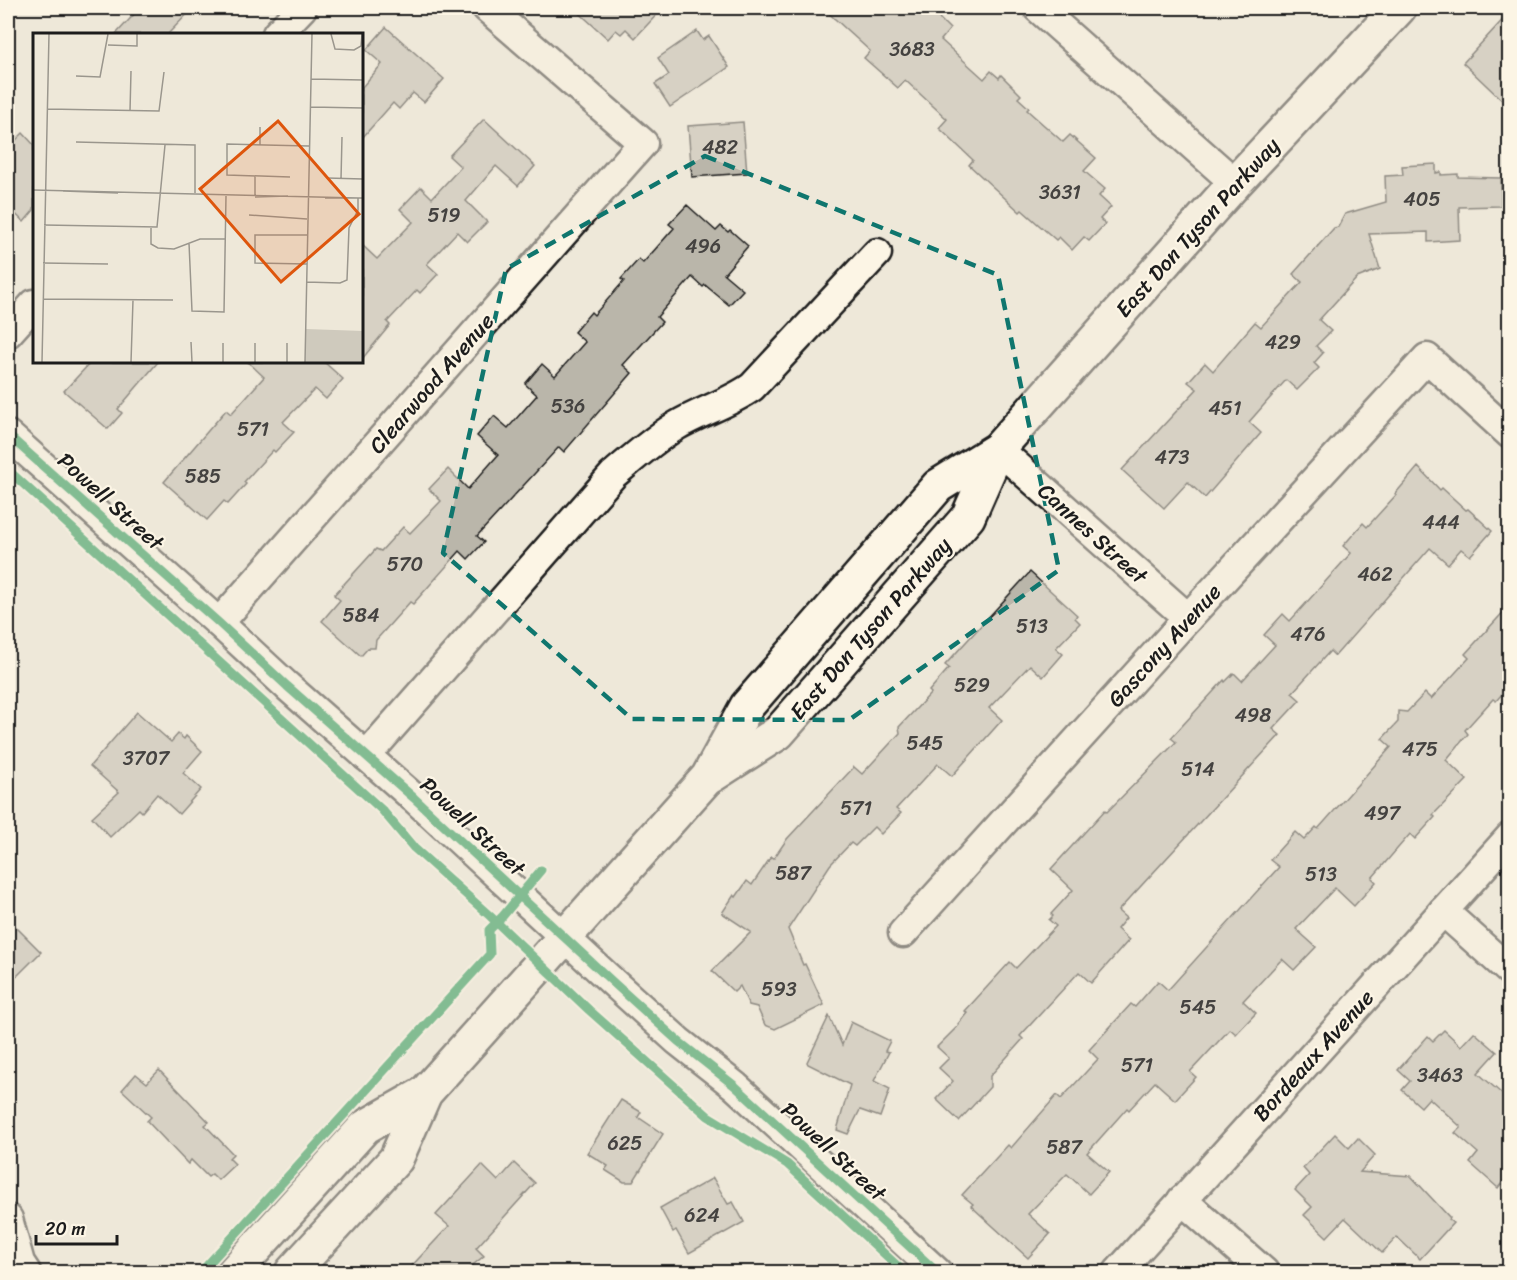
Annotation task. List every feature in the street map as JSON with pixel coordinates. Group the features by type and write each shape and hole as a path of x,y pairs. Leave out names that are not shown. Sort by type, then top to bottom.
{"main road":[{"name":"East Don Tyson Parkway","path":"292,1272 396,1159 425,1094 566,939 708,777 747,706 938,486 998,449 1235,183 1399,8"},
{"name":"East Don Tyson Parkway","path":"708,777 778,733 969,517 998,449"},
{"name":"East Don Tyson Parkway","path":"234,1272 365,1127 425,1094"}],"street":[{"path":"278,33 302,8"},
{"name":"Clearwood Avenue","path":"219,623 643,143 487,8"},
{"path":"1038,8 1235,183"},
{"path":"366,756 613,475 643,449 677,425 736,398 752,387 877,253"},
{"path":"8,333 33,304"},
{"name":"Gascony Avenue","path":"903,933 1427,358 1509,434"},
{"name":"Powell Street","path":"8,435 414,798 678,1041 735,1086 937,1272"},
{"name":"Cannes Street","path":"998,449 1188,618"},
{"name":"Bordeaux Avenue","path":"1118,1272 1509,837"},
{"path":"1443,911 1509,970"},
{"path":"1182,1200 1264,1272"},
{"path":"8,1219 20,1263 26,1272"}],"highlighted area":[{"path":"705,156 998,275 1059,570 849,720 632,719 443,553 506,269"}],"building":[{"path":"140,8 193,8 169,33 117,33"},
{"path":"574,8 663,8 635,38 626,29 621,34 616,30 608,39"},
{"path":"823,8 929,8 950,29 941,40 984,79 991,71 999,78 1001,75 1021,95 1018,98 1029,108 1027,110 1063,142 1070,135 1096,158 1084,171 1105,189 1099,196 1111,207 1100,219 1105,224 1089,241 1084,237 1072,250 1059,237 1056,240 1022,210 1020,212 969,165 973,160 939,128 947,119 905,80 898,88 864,58 870,51"},
{"path":"1509,13 1509,107 1463,63"},
{"path":"386,27 444,79 424,102 413,93 399,109 393,103 363,137 363,86 382,64 366,50"},
{"path":"697,31 703,40 709,36 729,67 670,107 655,84 669,75 658,58"},
{"path":"484,119 535,166 518,186 496,166 466,201 487,222 467,242 457,232 427,264 438,274 420,293 417,290 387,322 390,325 363,358 363,246 377,259 413,222 400,209 421,187 432,198 461,167 449,156"},
{"path":"743,122 747,173 692,177 688,126"},
{"path":"23,133 33,144 33,211 24,222 8,207 8,148"},
{"path":"1436,164 1436,173 1441,172 1441,175 1458,174 1458,177 1501,178 1501,206 1459,207 1460,240 1428,242 1428,232 1369,234 1380,269 1357,278 1319,320 1331,331 1316,346 1323,353 1314,363 1319,368 1297,390 1286,380 1249,422 1261,433 1205,498 1188,482 1164,508 1122,470 1197,389 1188,382 1205,363 1213,371 1255,322 1261,327 1302,282 1293,274 1334,228 1338,227 1345,214 1386,202 1385,176 1403,175 1402,166"},
{"path":"687,205 716,231 721,226 728,232 730,230 748,246 724,274 743,290 729,305 692,277 657,317 662,322 623,365 632,373 564,452 559,447 477,536 484,542 468,559 460,551 413,604 410,602 376,640 375,648 368,648 361,656 322,621 340,600 334,595 376,549 381,551 403,527 410,533 441,501 429,489 448,469 468,489 498,455 477,436 494,416 508,428 537,395 525,384 542,364 555,376 585,342 574,332 591,312 594,315 624,281 621,279 639,259 643,263 674,228 669,224"},
{"path":"90,363 157,363 118,409 122,413 108,429 64,391"},
{"path":"249,363 325,363 343,379 326,399 315,389 283,422 294,432 275,452 273,450 228,504 224,501 207,520 164,482 226,410 231,414 264,377"},
{"path":"1418,467 1440,490 1442,488 1492,531 1470,556 1461,549 1448,564 1430,548 1335,656 1330,651 1292,693 1300,700 1273,729 1280,735 1118,911 1126,918 1117,929 1129,940 1091,983 1079,972 1020,1036 1023,1039 990,1076 990,1087 959,1121 936,1099 953,1081 939,1068 949,1058 937,1047 959,1025 967,1013 965,1011 1010,962 1016,968 1056,926 1049,920 1053,916 1051,914 1073,890 1051,869 1105,810 1107,812 1176,742 1171,738 1224,680 1225,682 1234,673 1242,681 1275,645 1264,635 1283,614 1290,621 1351,553 1343,546 1363,523 1367,527"},
{"path":"1030,572 1077,615 1075,618 1080,623 1056,648 1063,654 1043,677 1030,665 989,708 1002,720 952,776 938,764 896,809 901,813 881,834 874,827 855,846 851,843 830,865 788,929 803,965 805,964 824,1005 775,1029 765,1025 757,1007 749,1005 740,986 734,992 712,971 751,932 722,913 747,881 752,885 771,857 774,858 787,839 854,767 862,774 900,733 899,727 931,693 929,691 949,668 945,665"},
{"path":"1509,606 1509,686 1496,701 1493,699 1465,730 1468,734 1446,760 1467,780 1433,815 1435,817 1415,839 1410,834 1372,878 1376,882 1354,906 1335,888 1296,929 1316,947 1294,970 1282,959 1243,1001 1256,1013 1236,1034 1230,1029 1190,1072 1196,1077 1175,1100 1155,1082 1129,1110 1127,1108 1087,1153 1109,1172 1089,1194 1067,1174 1028,1214 1050,1234 1028,1258 962,1195 1008,1145 1011,1148 1057,1095 1061,1099 1098,1059 1089,1050 1131,1004 1135,1007 1158,981 1168,990 1279,867 1270,860 1295,832 1304,840 1316,827 1318,829 1391,747 1382,739 1398,722 1398,711 1407,712 1425,693 1431,699 1469,658 1465,654"},
{"path":"137,712 171,742 178,734 184,739 186,736 202,751 183,773 201,789 179,814 157,794 142,812 139,809 110,837 92,817 119,792 90,766"},
{"path":"8,919 41,952 8,985"},
{"path":"829,1016 842,1045 851,1022 890,1041 885,1051 889,1052 874,1081 890,1089 880,1117 860,1110 848,1134 837,1130 850,1085 807,1062"},
{"path":"1444,1030 1461,1046 1474,1032 1497,1052 1478,1073 1509,1100 1509,1174 1498,1188 1470,1163 1478,1153 1455,1133 1461,1127 1429,1098 1421,1107 1402,1090 1410,1081 1398,1070 1428,1036 1433,1041"},
{"path":"159,1070 209,1122 205,1125 233,1154 229,1158 235,1164 218,1180 212,1174 208,1177 191,1160 188,1164 147,1121 151,1117 122,1090 136,1074 147,1083"},
{"path":"621,1100 641,1112 638,1117 663,1134 633,1182 624,1182 605,1170 608,1166 587,1153"},
{"path":"1335,1134 1349,1148 1358,1138 1375,1155 1360,1172 1411,1176 1450,1218 1449,1220 1453,1223 1420,1259 1397,1237 1382,1253 1345,1218 1327,1237 1304,1215 1312,1207 1295,1190 1309,1175 1303,1168"},
{"path":"514,1163 535,1183 476,1248 484,1256 464,1272 406,1272 449,1226 436,1215 482,1165 498,1181"},
{"path":"713,1178 728,1204 733,1202 744,1222 689,1253 676,1230 673,1232 660,1208"}],"cycle path":[{"path":"8,435 414,798 678,1041 735,1086 937,1272"},
{"path":"8,470 382,810 414,848 589,1010 708,1116 787,1164 904,1272"},
{"path":"201,1272 490,954 489,930 541,870"}]}
